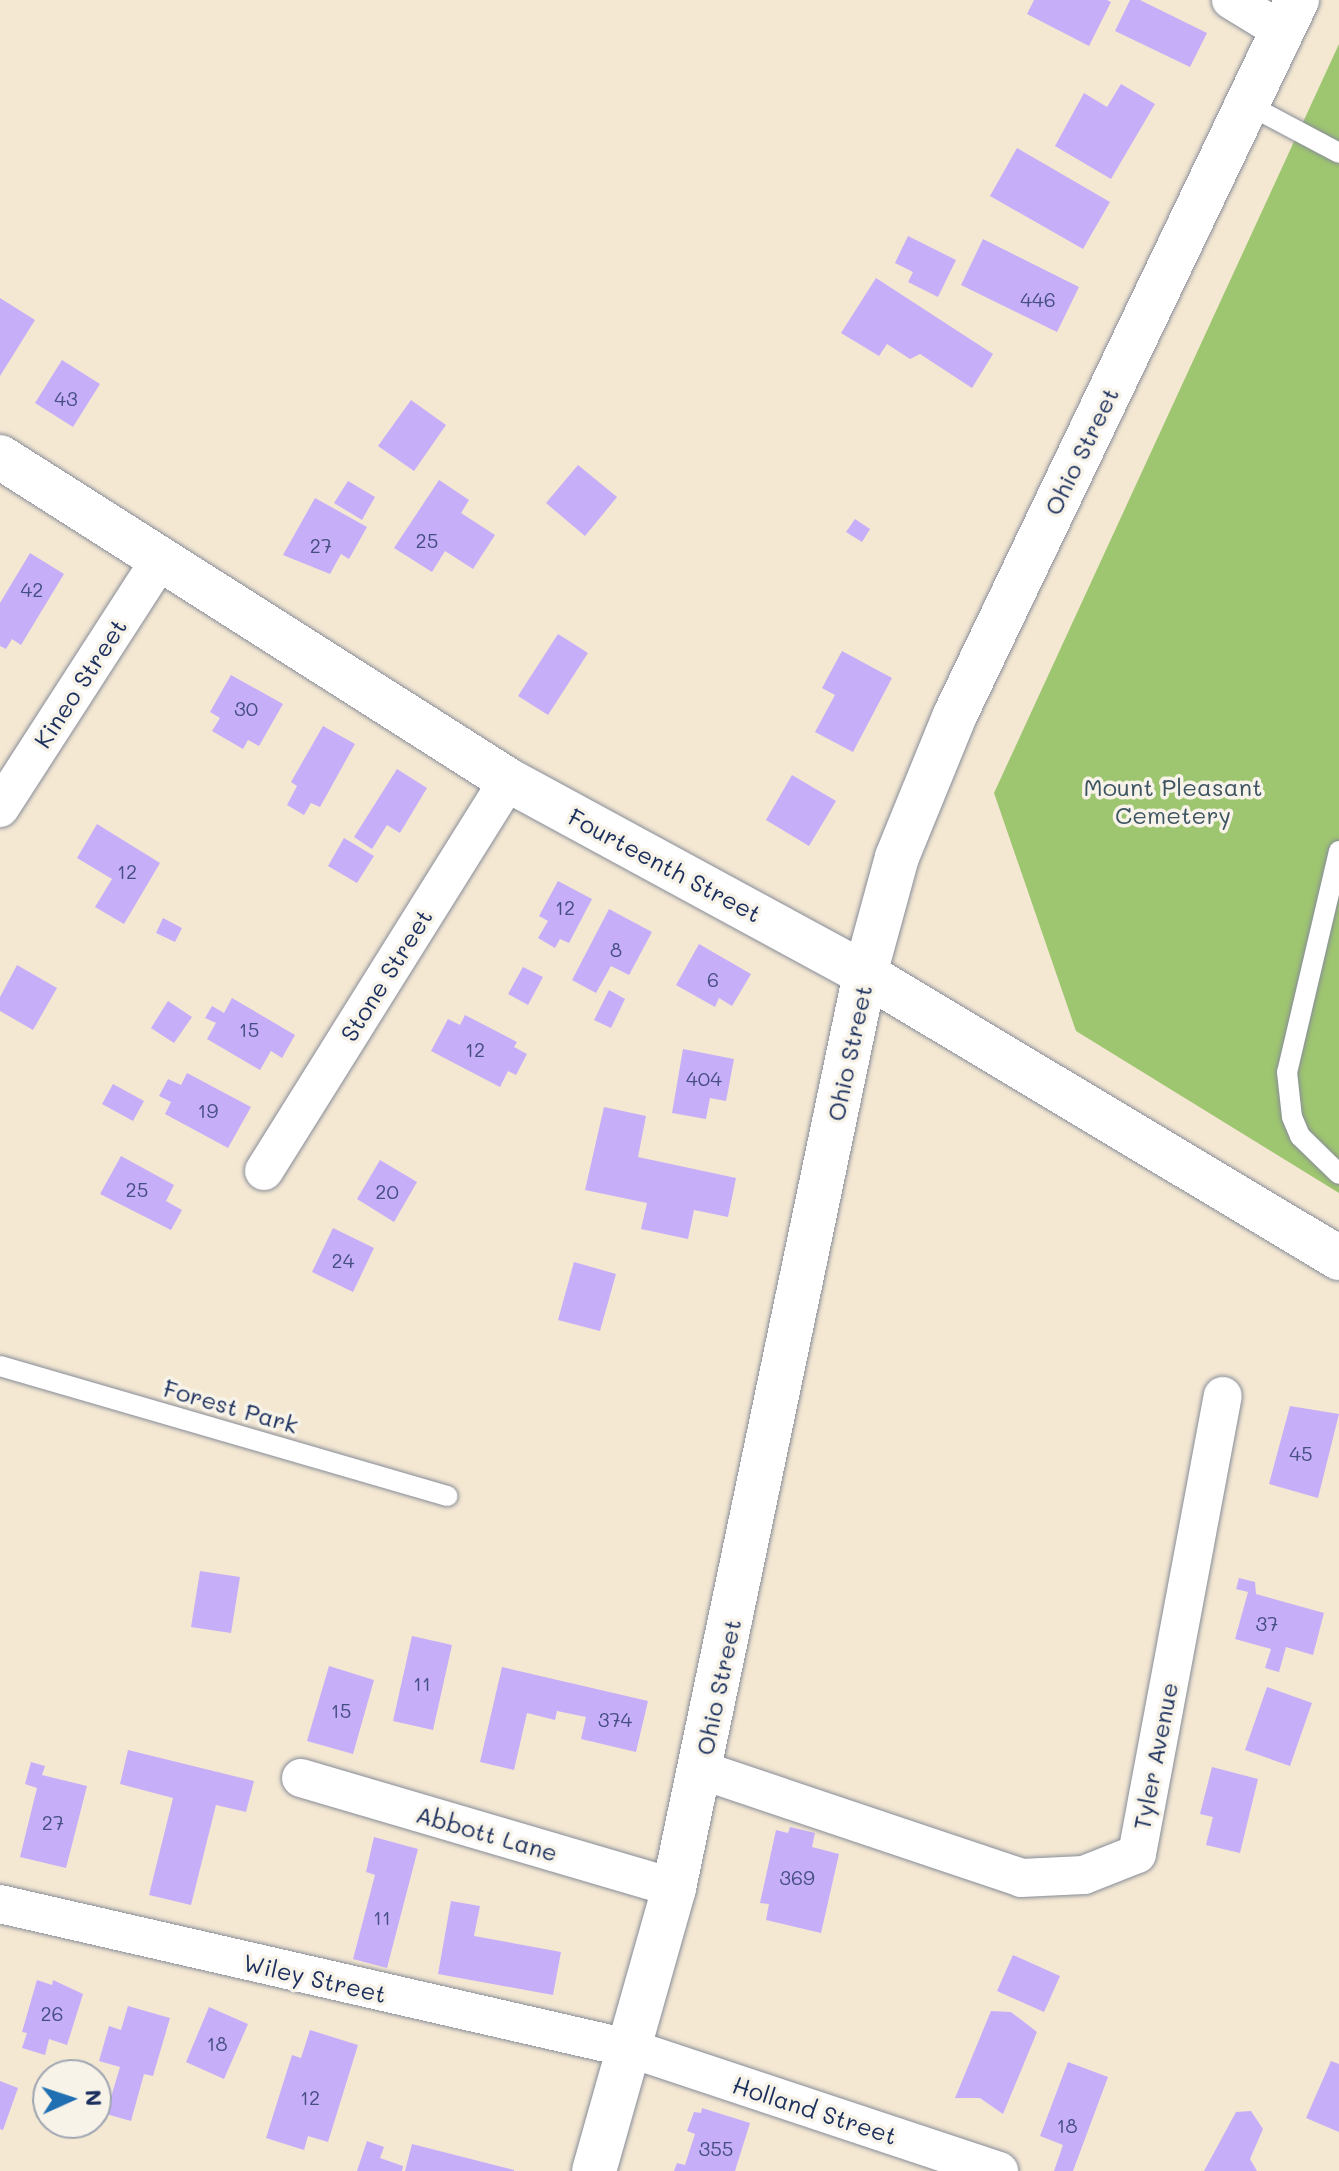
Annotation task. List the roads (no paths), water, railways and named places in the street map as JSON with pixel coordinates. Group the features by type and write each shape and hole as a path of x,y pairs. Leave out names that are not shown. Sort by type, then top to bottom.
{"street":[{"path":"1231,0 1290,16"},
{"name":"Ohio Street","path":"594,2171 632,2049 701,1770 865,974 883,900 926,779 1290,16"},
{"name":"Fourteenth Street","path":"0,457 508,780 865,974 1339,1258"},
{"name":"Kineo Street","path":"0,808 161,558"},
{"name":"Stone Street","path":"264,1171 508,780"},
{"name":"Tyler Avenue","path":"701,1770 1021,1878 1084,1875 1137,1854 1223,1396"},
{"name":"Abbott Lane","path":"301,1778 674,1888"},
{"name":"Wiley Street","path":"0,1904 632,2049"},
{"name":"Holland Street","path":"632,2049 999,2171"}],"lane":[{"path":"1247,104 1339,153"},
{"path":"1339,851 1287,1072 1300,1136 1339,1174"},
{"name":"Forest Park","path":"0,1366 448,1496"}],"park label":[{"name":"Mount Pleasant Cemetery","path":"1173,801"}]}
